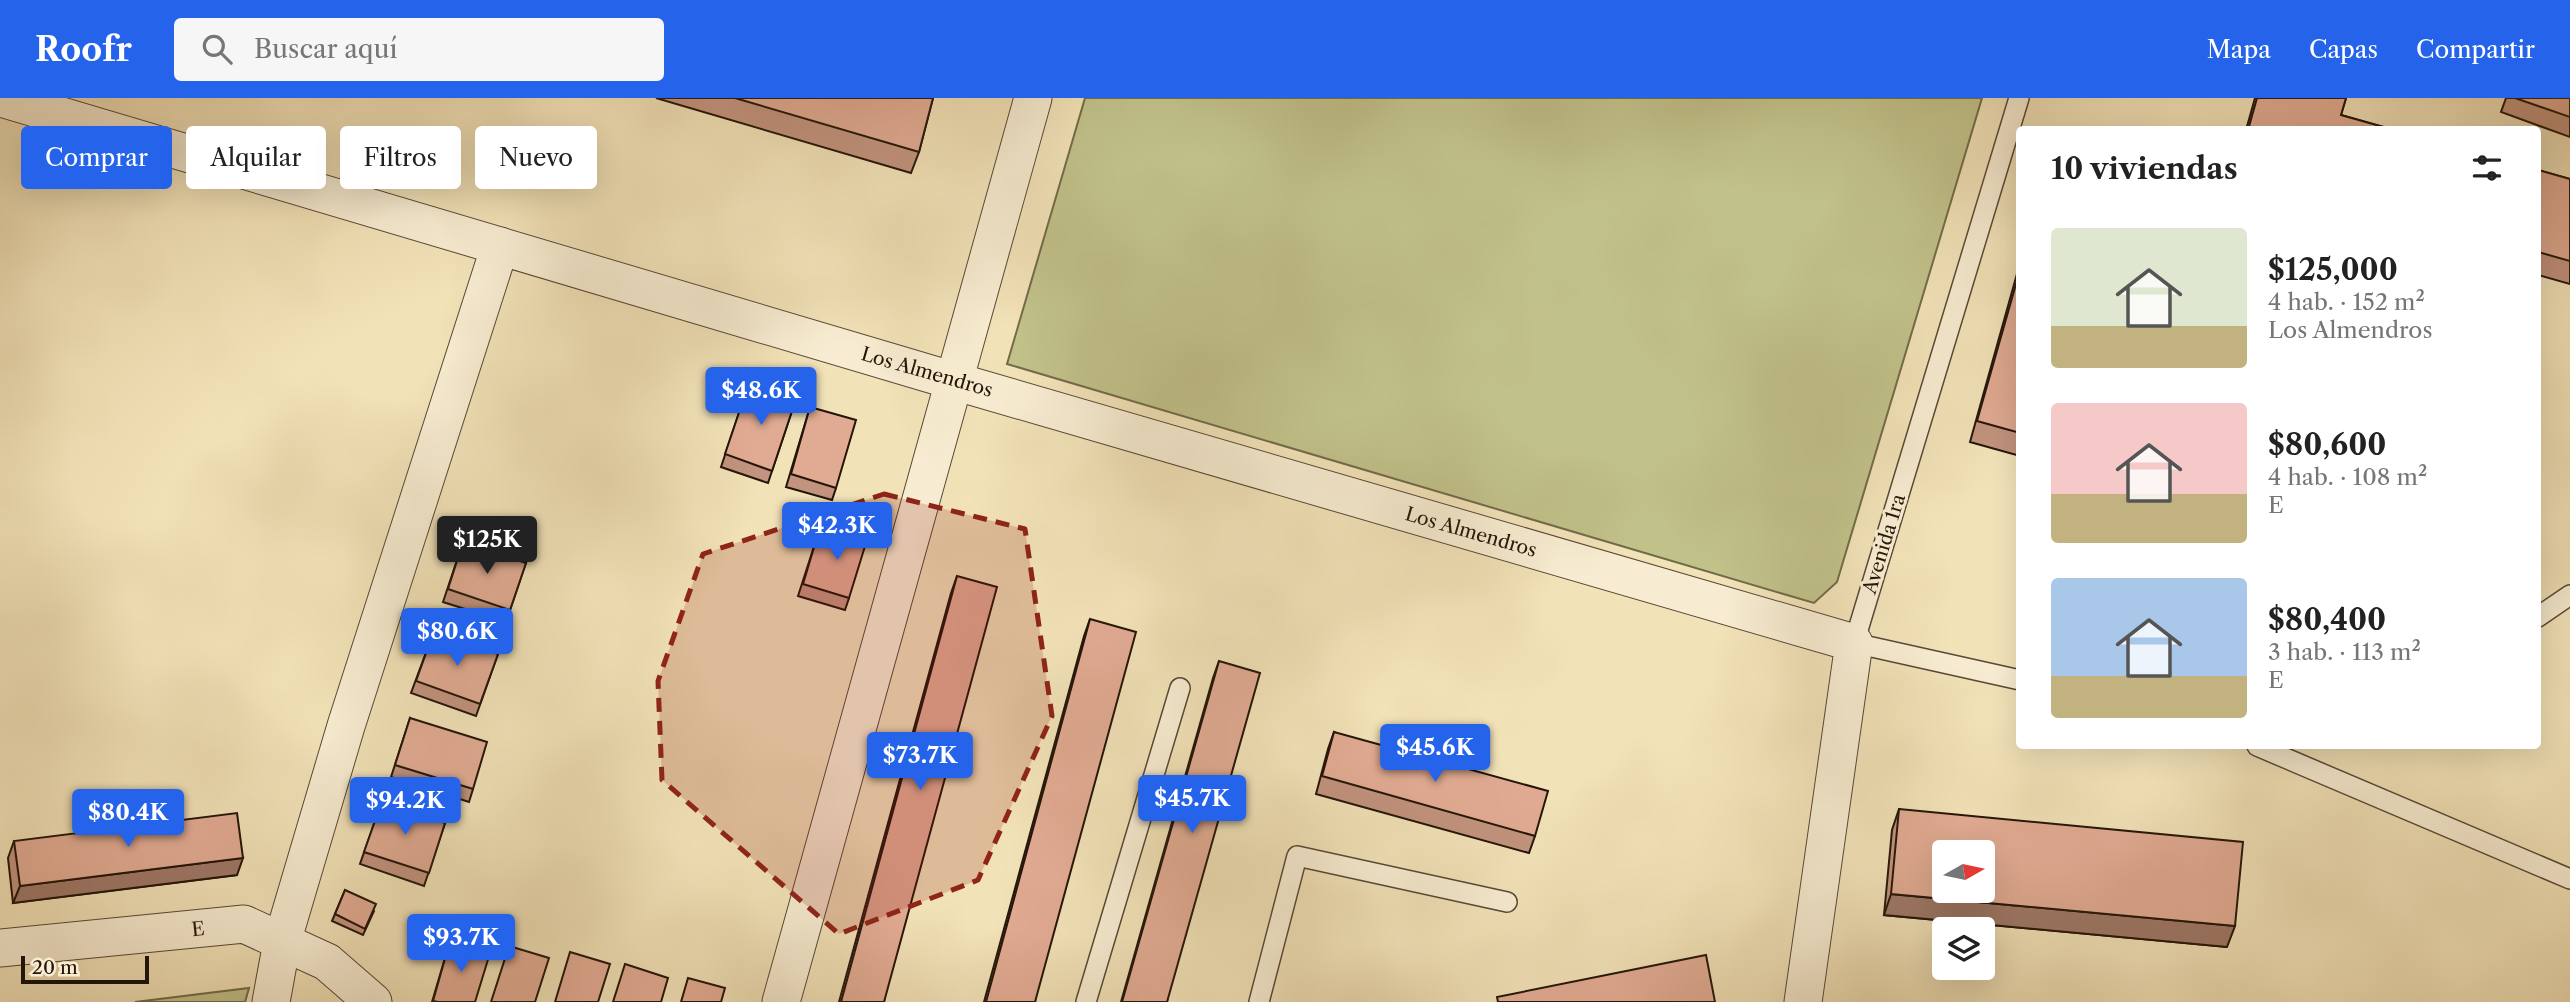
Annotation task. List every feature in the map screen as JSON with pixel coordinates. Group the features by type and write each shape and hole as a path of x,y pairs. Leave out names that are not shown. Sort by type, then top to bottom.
{"street":[{"name":"Los Almendros","path":"1,98 1854,643"},
{"path":"782,1002 1033,98"},
{"path":"271,1002 282,942 346,726 500,246"},
{"name":"Avenida 1ra","path":"1803,1002 1854,643"},
{"name":"E","path":"0,948 244,924 327,962 373,1002"}],"lane":[{"name":"Avenida 1ra","path":"1854,643 2019,98"},
{"path":"2541,615 2570,595"},
{"path":"1854,643 2016,679"},
{"path":"1086,1002 1180,688"},
{"path":"2264,749 2570,879"},
{"path":"1259,1002 1297,856 1507,902"}],"highlighted area":[{"path":"884,494 1025,529 1052,716 978,880 839,934 662,780 658,681 703,554"}],"green space":[{"path":"1085,98 1982,98 1837,582 1814,603 1007,364"},
{"path":"249,988 245,1002 135,1002"}],"building":[{"path":"735,98 933,98 919,152"},
{"path":"2257,98 2346,98 2341,115 2380,126 2249,126"},
{"path":"2515,98 2570,98 2570,117"},
{"path":"2541,171 2570,179 2570,261 2541,253"},
{"path":"2016,284 2016,432 1977,421"},
{"path":"749,383 796,399 772,471 725,454"},
{"path":"810,407 856,420 836,488 791,474"},
{"path":"848,523 870,530 849,598 803,584 818,534 843,542"},
{"path":"463,542 526,563 510,610 448,589"},
{"path":"957,576 997,587 884,1002 841,1002"},
{"path":"1090,619 1136,632 1035,1002 986,1002"},
{"path":"434,631 498,654 480,704 416,681"},
{"path":"1219,661 1260,673 1167,1002 1122,1002"},
{"path":"410,718 487,742 473,789 395,765"},
{"path":"1334,732 1548,791 1535,836 1322,776"},
{"path":"382,801 445,823 429,873 364,852"},
{"path":"1899,809 2243,842 2235,926 1988,903 1995,903 1995,840 1932,840 1932,898 1891,894"},
{"path":"237,813 243,858 20,886 14,841"},
{"path":"345,890 376,904 365,929 335,914"},
{"path":"450,941 490,953 475,1002 433,1001"},
{"path":"509,946 549,958 535,1002 491,1002"},
{"path":"570,952 610,964 598,1002 555,1002"},
{"path":"1706,955 1715,1002 1498,1002 1497,997"},
{"path":"625,964 668,978 661,1002 613,1002"},
{"path":"688,978 725,988 721,1002 681,1002"}]}
